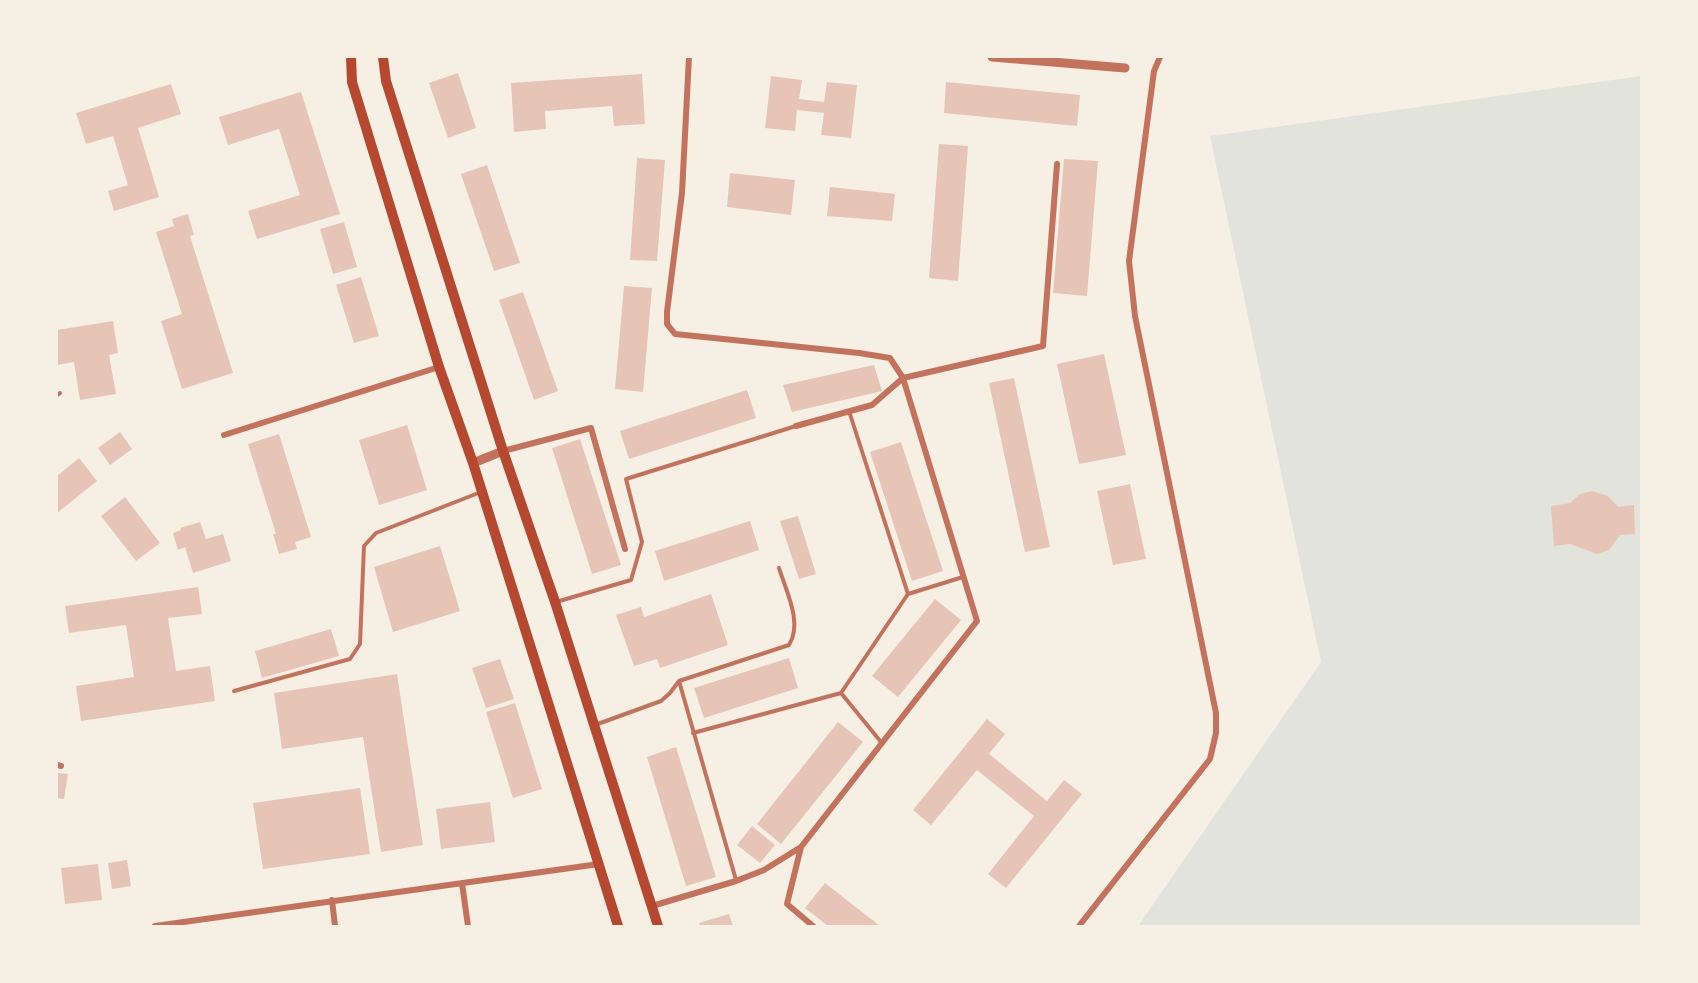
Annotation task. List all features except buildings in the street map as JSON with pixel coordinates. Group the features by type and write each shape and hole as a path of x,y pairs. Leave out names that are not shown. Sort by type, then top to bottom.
{"main road":[{"path":"351,57 352,82 439,367 473,463 618,926"},
{"path":"383,57 386,81 503,451 555,602 658,926"}],"street":[{"path":"652,906 736,881 764,870 801,847 977,621 903,378 890,358 675,334 667,324 682,193 689,57"},
{"path":"992,57 1104,62 1125,68"},
{"path":"1079,926 1210,759 1216,733 1216,713 1135,316 1129,261 1154,70 1160,57"},
{"path":"796,426 872,405 903,378 1043,346 1057,164"},
{"path":"224,435 439,367"},
{"path":"473,463 503,451 591,428 625,549"},
{"path":"801,847 787,904 813,926"},
{"path":"155,926 599,864"},
{"path":"462,883 468,926"},
{"path":"332,900 335,926"},
{"path":"224,916 225,926"}],"lane":[{"path":"849,411 908,594"},
{"path":"555,602 631,580 642,542 626,479 796,426"},
{"path":"234,691 350,659 360,644 364,546 376,533 482,492"},
{"path":"595,726 661,701 679,681 789,645 794,637 794,618 779,568"},
{"path":"693,733 841,693 908,594 964,577"},
{"path":"679,681 736,881"},
{"path":"841,693 881,742"}],"shaded area":[{"path":"1641,76 1641,926 1138,926 1321,662 1210,136"}]}
